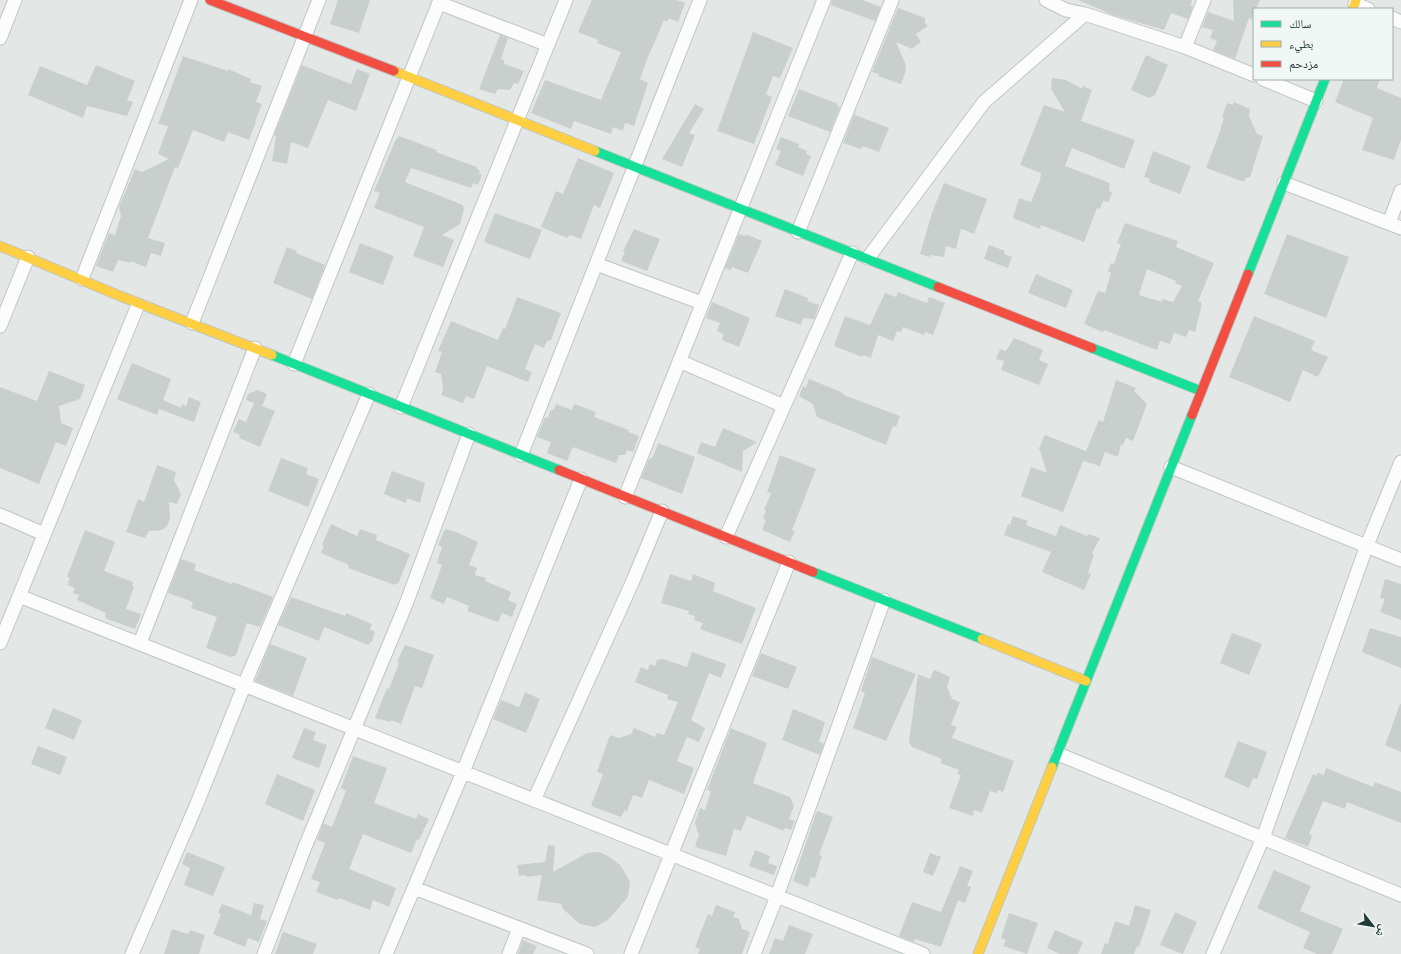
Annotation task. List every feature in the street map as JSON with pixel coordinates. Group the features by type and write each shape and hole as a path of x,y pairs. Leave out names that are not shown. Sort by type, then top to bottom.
{"street":[{"path":"0,38 15,0"},
{"path":"82,279 191,0"},
{"path":"210,0 305,36 741,210 868,258 1201,391"},
{"path":"192,323 319,0"},
{"path":"401,406 566,0"},
{"path":"521,455 700,0"},
{"path":"625,496 824,0"},
{"path":"798,232 892,0"},
{"path":"1046,0 1068,5 1085,14 1185,47 1253,76"},
{"path":"1185,47 1204,0"},
{"path":"294,364 439,2 548,45"},
{"path":"1354,4 1365,8"},
{"path":"868,258 984,102 1085,14"},
{"path":"1265,80 1316,101"},
{"path":"978,954 1325,80"},
{"path":"1284,183 1401,228"},
{"path":"1389,223 1401,191"},
{"path":"0,246 82,279 138,304 192,323 401,406 1086,681"},
{"path":"726,537 852,253"},
{"path":"0,326 28,257"},
{"path":"596,264 702,303"},
{"path":"0,642 138,304"},
{"path":"140,643 255,348"},
{"path":"679,361 784,406"},
{"path":"132,954 196,806 244,686 369,394"},
{"path":"264,954 406,604 469,434"},
{"path":"1213,954 1263,838 1367,545 1401,462"},
{"path":"1171,467 1401,560"},
{"path":"386,954 463,772 581,479"},
{"path":"534,800 632,583 662,511"},
{"path":"0,515 44,534"},
{"path":"631,954 789,562"},
{"path":"19,596 923,954"},
{"path":"754,954 777,896 884,600"},
{"path":"1058,754 1401,895"},
{"path":"414,888 587,954"},
{"path":"509,954 519,928"}],"building":[{"path":"338,0 370,0 359,33 330,24"},
{"path":"592,0 676,0 685,3 678,22 669,18 667,22 664,20 646,62 640,79 648,83 634,126 625,123 623,131 613,127 611,134 574,121 571,129 531,113 545,80 601,100 621,52 597,43 598,40 578,32"},
{"path":"832,0 862,0 881,7 875,21 831,5"},
{"path":"1078,0 1192,0 1190,6 1193,6 1188,19 1171,13 1164,30 1113,15"},
{"path":"1233,0 1260,0 1256,8 1253,8 1252,19 1249,18 1235,59 1213,50 1217,41 1210,38 1213,30 1202,27 1208,12 1234,21"},
{"path":"898,8 925,18 925,23 928,26 916,34 921,42 912,49 896,42 905,63 906,70 901,84 878,76 879,74 872,72"},
{"path":"753,32 793,48 780,78 773,76 766,94 772,97 754,144 717,131"},
{"path":"500,35 508,38 501,59 504,60 504,64 524,71 518,84 514,83 510,90 498,89 495,94 479,89"},
{"path":"1146,55 1168,65 1155,95 1149,98 1131,90"},
{"path":"183,56 228,71 228,69 251,79 250,82 262,86 256,102 262,104 249,140 228,132 224,142 193,130 178,168 175,167 148,238 165,243 161,256 151,253 146,267 130,261 130,263 118,260 113,272 96,266 109,233 115,235 121,216 119,207 135,169 142,172 169,159 158,154 168,126 158,124"},
{"path":"96,65 135,81 127,100 133,102 127,116 87,106 83,118 28,95 40,66 87,85"},
{"path":"302,65 351,84 357,69 370,74 356,111 328,100 308,148 291,142 287,164 272,161 276,136 274,135"},
{"path":"1052,78 1066,80 1082,89 1083,86 1092,90 1081,121 1135,140 1124,169 1072,148 1065,166 1110,183 1109,191 1112,192 1109,202 1103,201 1100,209 1097,208 1084,242 1041,225 1040,229 1013,218 1019,198 1031,202 1040,180 1041,173 1020,165 1044,105 1065,112 1051,89"},
{"path":"1344,80 1380,80 1377,88 1401,98 1401,140 1394,160 1362,150 1373,118 1335,102"},
{"path":"799,89 838,104 837,106 840,107 830,132 788,116"},
{"path":"1234,102 1250,109 1249,116 1257,134 1263,136 1250,177 1246,178 1244,182 1206,168 1219,134 1224,118 1222,117 1227,103 1233,105"},
{"path":"695,104 704,109 689,133 695,135 682,167 662,159"},
{"path":"856,110 855,115 889,128 879,152 863,146 861,149 843,143"},
{"path":"399,136 437,150 436,152 477,167 477,169 480,170 479,174 482,175 478,185 473,183 471,188 411,168 405,182 463,205 464,209 460,224 442,235 454,240 443,267 413,256 424,227 374,208 380,193 374,191 395,141"},
{"path":"781,137 799,144 798,147 807,151 806,154 811,156 803,176 775,165 781,151 776,149"},
{"path":"1153,151 1191,166 1180,194 1149,182 1150,179 1144,177"},
{"path":"578,158 614,173 600,208 594,205 581,239 570,235 567,238 541,227 556,191 563,194"},
{"path":"944,183 987,199 974,234 961,229 956,249 946,246 944,257 930,255 930,257 920,254 932,213"},
{"path":"495,213 542,230 530,259 484,242"},
{"path":"1125,223 1178,241 1176,247 1214,263 1198,301 1201,302 1201,308 1195,332 1189,330 1186,337 1174,333 1170,344 1160,341 1157,350 1084,324 1098,291 1105,293 1111,273 1108,271 1111,263 1114,264 1121,244 1117,243","holes":["1147,269 1176,281 1175,283 1182,286 1173,302 1162,299 1162,302 1139,295"]},
{"path":"634,229 660,239 647,271 621,261 625,252 623,251"},
{"path":"739,234 745,236 746,234 762,241 748,273 732,267 731,270 725,268"},
{"path":"1287,234 1349,257 1326,318 1264,294"},
{"path":"360,243 394,256 383,285 349,272"},
{"path":"989,245 1005,251 1004,254 1012,257 1008,268 984,259"},
{"path":"287,247 297,251 296,253 325,265 312,299 273,283"},
{"path":"1036,274 1073,290 1066,308 1028,293"},
{"path":"785,289 808,298 807,301 819,305 814,319 803,318 801,325 775,316"},
{"path":"898,292 927,303 929,297 945,303 933,335 925,332 924,335 903,327 901,332 897,331 893,341 878,335 871,358 863,355 862,357 834,346 845,316 870,325 885,293 896,297"},
{"path":"517,297 561,313 551,340 547,341 544,348 535,344 525,369 532,372 528,382 487,366 474,399 466,396 463,403 441,395 443,389 441,374 435,372 442,352 438,351 451,321 498,340 503,328 505,329"},
{"path":"712,302 750,318 739,347 722,340 724,334 717,331 720,323 706,318"},
{"path":"1254,316 1315,341 1311,350 1328,357 1318,377 1303,370 1290,402 1229,377"},
{"path":"1014,338 1043,350 1039,360 1048,364 1039,385 1001,370 1004,361 996,359 1000,349 1006,351"},
{"path":"132,363 171,379 163,400 181,408 182,404 186,406 189,397 201,402 194,422 159,409 157,415 117,399"},
{"path":"49,371 85,385 80,399 59,406 61,423 73,428 66,446 56,442 39,484 0,468 0,387 37,401"},
{"path":"809,379 839,391 846,396 900,416 896,427 893,426 886,445 817,417 813,404 799,396 803,386 806,388"},
{"path":"1116,380 1136,388 1134,391 1147,404 1133,441 1126,438 1123,445 1121,444 1118,457 1105,452 1100,466 1083,461 1063,512 1021,496 1031,467 1047,473 1039,448 1045,435 1086,451 1099,420 1103,422"},
{"path":"257,390 267,394 262,406 246,400 248,394"},
{"path":"254,403 275,411 260,447 239,438 240,435 233,432 239,419 246,422"},
{"path":"556,404 572,410 574,404 596,412 594,417 629,430 628,432 639,436 633,452 627,450 625,455 619,455 616,463 573,447 567,461 547,453 551,442 537,437 545,417 548,418 550,411 554,409"},
{"path":"723,428 757,442 743,451 742,472 697,453 701,442 715,447"},
{"path":"658,443 695,457 682,494 641,478 649,459 653,457"},
{"path":"780,455 816,469 792,530 795,531 790,542 762,530 766,520 763,519 766,511 764,510 771,493 767,492"},
{"path":"281,458 308,468 306,474 319,479 308,507 268,491"},
{"path":"157,465 176,472 174,480 181,494 177,504 169,502 170,519 167,526 162,530 149,531 145,538 126,532 138,499 144,502"},
{"path":"392,471 425,483 420,503 407,498 406,503 384,494"},
{"path":"1013,516 1028,521 1026,525 1056,536 1060,525 1087,536 1088,534 1100,538 1092,553 1094,554 1088,573 1091,574 1084,590 1042,572 1051,552 1004,535"},
{"path":"331,524 357,536 360,529 377,535 376,540 410,554 398,584 396,583 395,585 348,568 349,565 321,553 324,546 322,545"},
{"path":"445,529 456,532 478,542 469,565 477,568 475,575 486,578 485,581 511,592 508,600 517,604 512,617 502,613 498,622 467,611 469,606 447,597 444,604 430,598 442,565 437,563 442,547 438,545"},
{"path":"85,530 115,542 104,571 133,582 132,586 134,587 126,609 141,614 135,629 107,619 105,617 106,613 77,600 79,595 73,593 75,588 68,585 70,578 67,577"},
{"path":"181,559 196,564 194,570 232,584 233,582 273,597 260,627 247,623 236,655 231,657 206,648 217,617 191,608 193,602 168,593"},
{"path":"670,574 691,581 693,574 715,583 713,591 756,608 742,644 700,629 703,623 694,620 695,616 688,614 689,611 661,603"},
{"path":"1385,579 1401,584 1401,620 1380,612 1385,599 1380,598"},
{"path":"291,597 345,616 346,613 372,624 370,629 375,632 372,641 368,645 324,627 319,641 278,625"},
{"path":"1370,628 1401,637 1401,668 1362,652"},
{"path":"1232,633 1262,644 1249,675 1220,663"},
{"path":"270,644 307,658 293,696 255,681"},
{"path":"405,645 434,655 422,688 415,686 401,724 391,720 391,722 375,718 387,688 389,689 399,663 397,662"},
{"path":"692,652 726,664 721,678 709,673 691,720 705,728 699,742 687,737 677,761 694,768 684,794 649,780 642,798 633,795 627,811 625,810 621,817 591,806 603,774 597,772 610,735 619,738 631,734 634,728 655,737 657,733 664,735 678,702 667,699 668,695 635,682 641,667 648,670 650,664 655,666 657,660 663,659 687,667"},
{"path":"761,653 797,667 788,689 752,676"},
{"path":"872,657 916,674 886,741 853,728 865,693 861,691"},
{"path":"934,670 950,677 947,687 952,699 960,702 951,725 957,727 952,738 1014,761 1003,792 998,790 997,793 990,791 982,813 974,810 973,816 949,808 961,775 957,774 959,770 940,763 942,759 912,747 909,742 918,674 930,679"},
{"path":"525,692 540,699 526,733 493,719 501,700 519,707"},
{"path":"1401,704 1401,752 1385,745"},
{"path":"53,708 82,720 74,740 45,728"},
{"path":"793,709 825,722 819,742 824,744 820,755 782,740"},
{"path":"304,728 316,732 313,740 327,745 319,768 292,758"},
{"path":"731,728 767,743 753,783 790,797 794,806 789,819 795,821 791,830 785,828 784,831 747,816 741,831 734,829 726,856 695,847 699,834 695,822 700,808 705,810 711,791 707,790"},
{"path":"1238,741 1267,752 1257,779 1253,778 1249,788 1224,777"},
{"path":"38,746 67,757 60,775 31,764"},
{"path":"353,756 387,768 374,803 416,819 418,814 429,819 419,840 417,839 411,853 363,834 349,869 396,888 389,907 373,900 370,910 339,898 338,900 316,892 320,882 311,879 325,843 317,840 323,823 332,827 346,791 341,788"},
{"path":"1326,768 1373,787 1375,782 1401,792 1401,823 1347,802 1345,809 1323,801 1309,834 1312,836 1308,847 1285,838 1313,774 1316,776 1317,773 1324,775"},
{"path":"277,774 315,790 303,821 265,804"},
{"path":"818,811 833,817 819,855 822,856 815,878 811,877 808,887 793,881 816,813"},
{"path":"548,845 555,846 553,872 587,853 599,852 608,856 621,866 630,882 628,897 608,920 595,927 580,924 563,909 561,904 537,900 542,875 526,877 526,875 519,876 517,865 545,862"},
{"path":"755,850 770,856 768,863 777,866 774,875 749,866"},
{"path":"187,852 225,867 213,896 184,885 190,868 182,864"},
{"path":"930,853 941,857 933,876 923,872"},
{"path":"960,866 973,871 967,886 971,887 965,903 958,900 941,947 915,939 914,942 899,936 912,902 941,912"},
{"path":"1274,870 1311,886 1300,911 1343,929 1332,954 1317,954 1303,948 1310,932 1257,908"},
{"path":"254,903 264,905 260,919 267,921 259,942 248,938 245,947 213,934 221,914 218,913 222,904 251,915"},
{"path":"716,905 735,912 733,917 739,919 742,929 750,932 742,954 698,954 700,949 695,947 708,914 712,916"},
{"path":"1135,905 1151,910 1139,947 1137,946 1134,954 1101,954 1105,943 1108,944 1115,921 1129,926"},
{"path":"1175,912 1197,922 1183,954 1160,945"},
{"path":"1009,913 1038,923 1027,954 1003,946 1006,940 1001,938"},
{"path":"789,925 813,934 805,954 769,954 775,938 783,941"},
{"path":"172,929 188,934 190,930 205,935 199,954 164,954"},
{"path":"1055,930 1083,942 1078,954 1060,954 1047,948"},
{"path":"283,932 317,944 313,954 275,954"},
{"path":"523,940 537,946 533,954 518,954"}],"traffic: fast":[{"path":"1248,274 1325,80"},
{"path":"595,151 938,287"},
{"path":"1092,348 1201,391"},
{"path":"272,355 559,470"},
{"path":"1052,767 1192,415"},
{"path":"813,572 982,639"}],"traffic: slow":[{"path":"1353,8 1356,0"},
{"path":"394,71 595,151"},
{"path":"0,246 120,296 272,355"},
{"path":"982,639 1086,681"},
{"path":"978,954 1052,767"}],"traffic: jam":[{"path":"210,0 394,71"},
{"path":"1192,415 1248,274"},
{"path":"938,287 1092,348"},
{"path":"559,470 813,572"}]}
